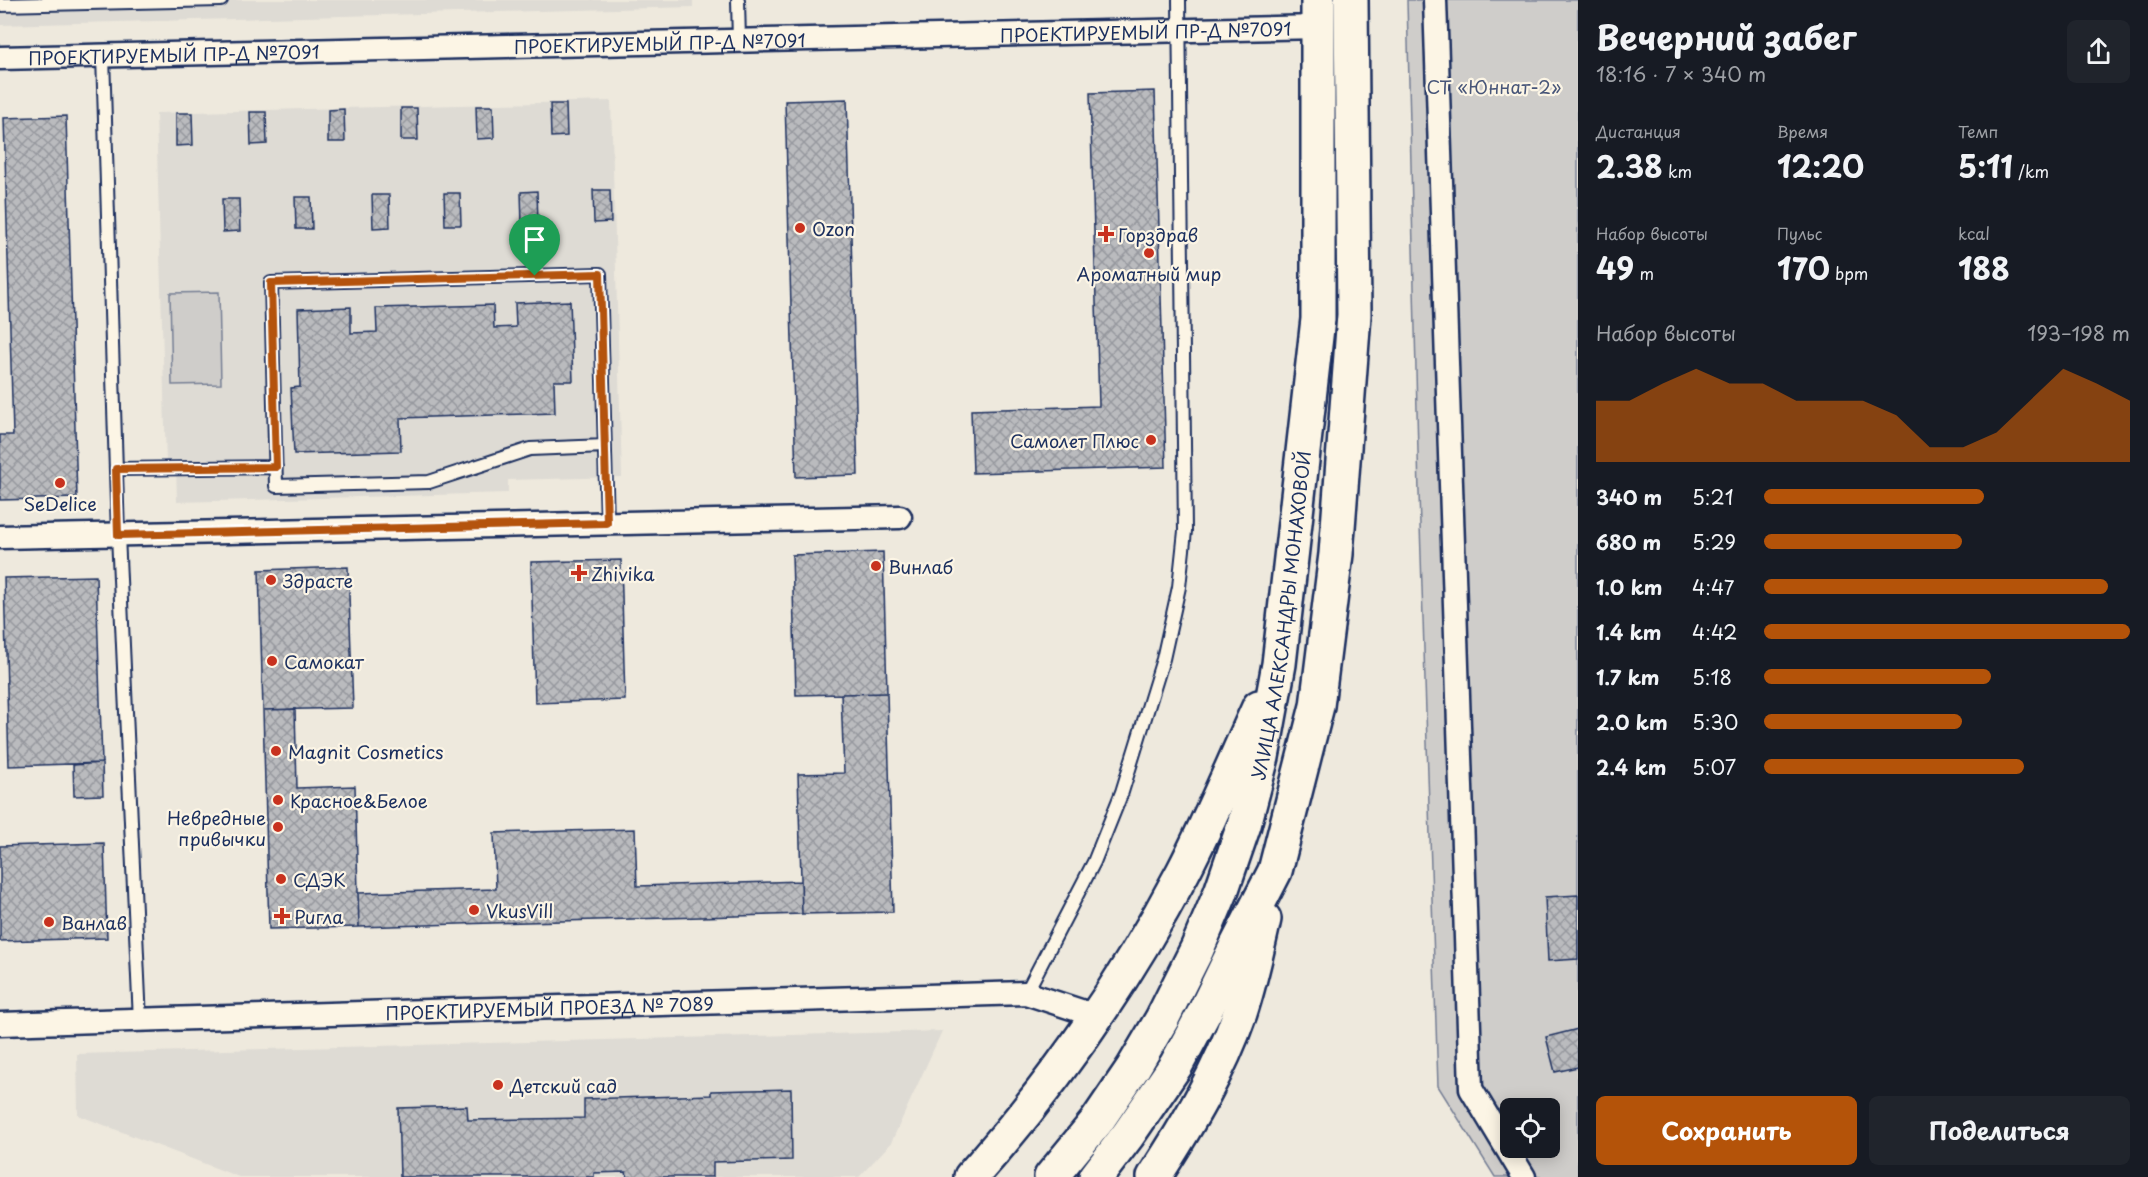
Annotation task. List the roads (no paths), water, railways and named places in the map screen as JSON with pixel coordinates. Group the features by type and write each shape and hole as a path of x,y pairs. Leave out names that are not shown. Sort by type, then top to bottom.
{"main road":[{"path":"1154,1177 1211,1079 1240,1013 1317,706 1336,554 1354,315 1351,0"},
{"name":"УЛИЦА АЛЕКСАНДРЫ МОНАХОВОЙ","path":"1051,1177 1097,1121 1133,1068 1162,1018 1197,949 1221,892 1244,825 1262,758 1279,664 1318,319 1319,14"},
{"path":"971,1177 1072,1054 1148,936 1184,870 1279,664"},
{"path":"1096,1177 1176,1065 1275,870"}],"street":[{"path":"1435,0 1471,1089 1524,1177"},
{"name":"ПРОЕКТИРУЕМЫЙ ПР-Д №7091","path":"0,58 1179,30 1319,14"},
{"path":"0,537 900,517"},
{"name":"ПРОЕКТИРУЕМЫЙ ПРОЕЗД № 7089","path":"0,1024 1026,993 1096,1016"}],"lane":[{"path":"0,5 17,2 220,0"},
{"path":"738,0 739,41"},
{"path":"1026,993 1094,862 1122,792 1163,659 1179,587 1185,531 1179,0"},
{"path":"103,56 118,535 140,1021"},
{"path":"605,446 530,449 429,482 276,486 271,283 600,274 605,446 607,523"},
{"path":"116,469 276,467"}],"place":[{"name":"Ozon","path":"800,228"},
{"name":"Горздрав","path":"1106,234"},
{"name":"Ароматный мир","path":"1149,253"},
{"name":"Самолет Плюс","path":"1151,440"},
{"name":"SeDelice","path":"60,483"},
{"name":"Винлаб","path":"876,566"},
{"name":"Zhivika","path":"579,573"},
{"name":"Здрасте","path":"271,580"},
{"name":"Самокат","path":"272,661"},
{"name":"Magnit Cosmetics","path":"276,751"},
{"name":"Красное&Белое","path":"278,800"},
{"name":"Невредные привычки","path":"278,827"},
{"name":"СДЭК","path":"281,879"},
{"name":"VkusVill","path":"474,910"},
{"name":"Ригла","path":"282,916"},
{"name":"Ванлав","path":"49,922"},
{"name":"Детский сад","path":"498,1085"}],"park label":[{"name":"СТ «Юннат-2»","path":"1494,86"}]}
